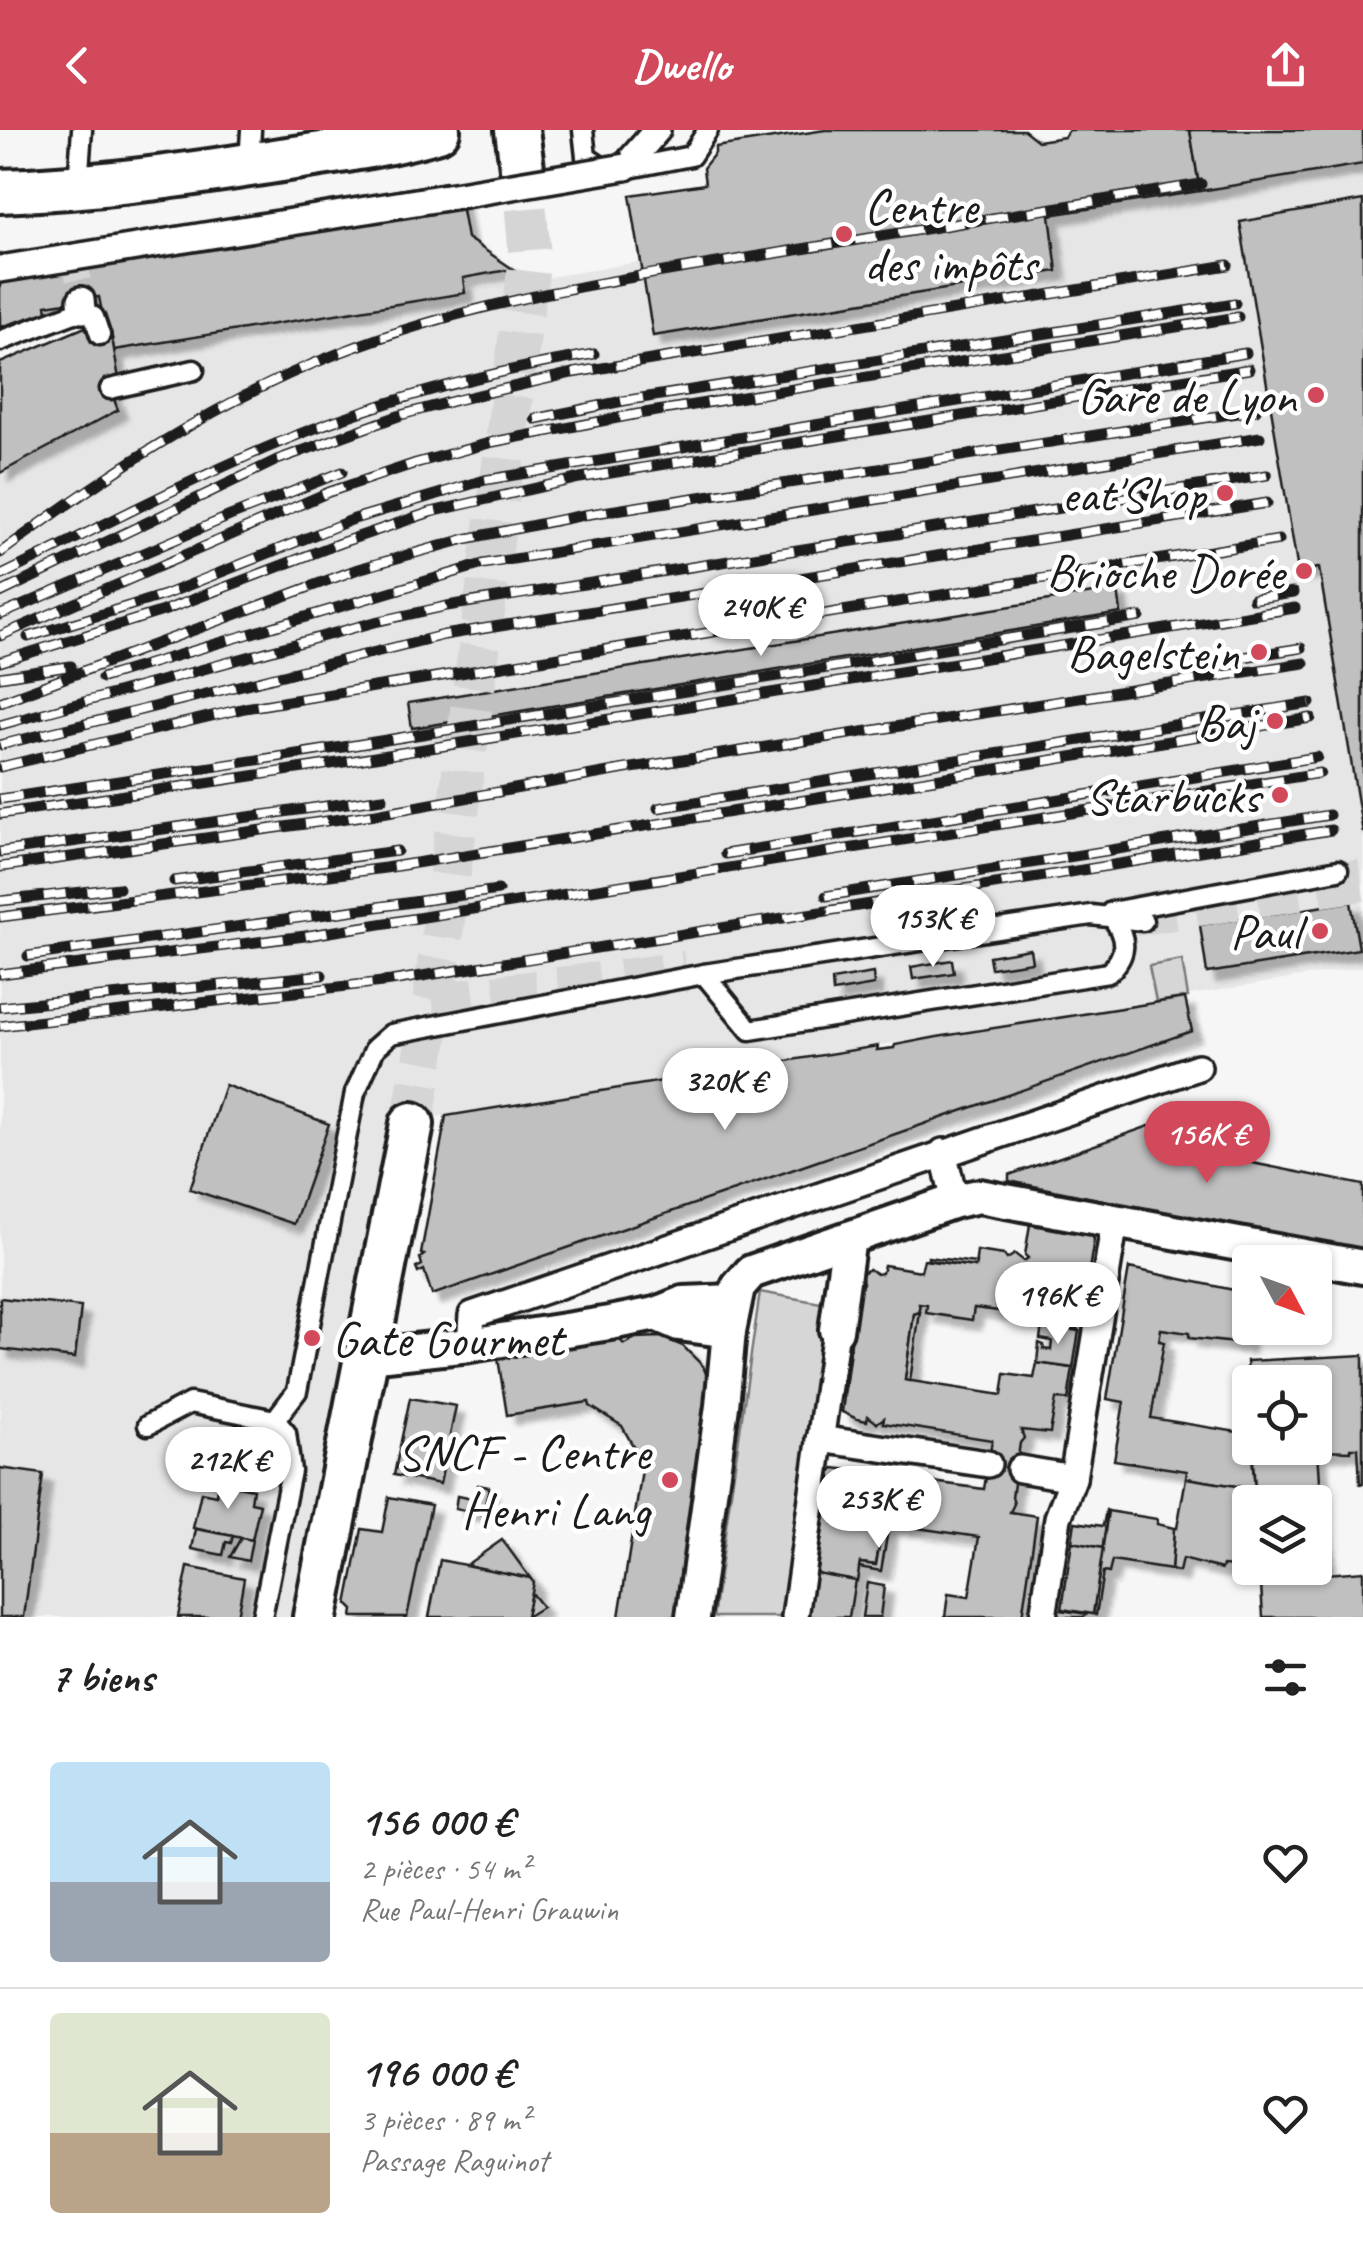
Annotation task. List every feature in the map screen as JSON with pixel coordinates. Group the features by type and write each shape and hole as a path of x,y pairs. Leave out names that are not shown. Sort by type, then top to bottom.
{"street":[{"path":"0,190 78,188 250,148 398,141 438,130"},
{"path":"0,270 625,167 657,130"},
{"path":"470,1345 472,1315 1198,1067"},
{"path":"315,1617 412,1124"},
{"path":"943,1152 955,1200"},
{"path":"693,1617 731,1316 743,1279 751,1272 955,1200 979,1196 1363,1267"},
{"path":"1043,1617 1058,1518 1073,1478 1115,1220"},
{"path":"795,1617 849,1238"},
{"path":"368,1356 470,1345 656,1314 679,1324 731,1316"},
{"path":"820,1439 988,1464"},
{"path":"1020,1469 1073,1478"}],"lane":[{"path":"78,188 82,130"},
{"path":"583,130 586,157 610,172 692,156 713,131"},
{"path":"0,341 82,305 94,316 100,335"},
{"path":"110,389 194,370"},
{"path":"275,1420 296,1392 355,1093 375,1048 391,1034 704,974 1091,915 1338,870"},
{"path":"1091,915 1143,922"},
{"path":"704,974 750,1030 1108,973 1121,961 1125,945 1123,933 1113,918"},
{"path":"148,1425 190,1403 275,1420 286,1432 291,1472 262,1617"}],"shaded area":[{"path":"1363,132 1363,967 393,1124 292,1617 0,1617 0,473 118,410 110,389 114,350 639,262 636,240 1052,174"},
{"path":"1182,960 1188,997 1156,1002 1149,966"},
{"path":"760,1292 832,1305 785,1617 713,1617"}],"building":[{"name":"Centre des impôts","path":"825,130 1024,130 1038,141 1064,137 1069,130 1190,130 1200,191 1050,215 1057,271 653,336 630,195 705,184 703,168 715,147"},
{"path":"1190,130 1363,130 1363,164 1200,191"},
{"path":"445,182 458,188 467,238 513,269 463,278 465,293 114,350 111,332 106,333 99,297 46,305 47,312 0,327 0,260"},
{"name":"Gare de Lyon","path":"1363,200 1363,833 1319,568 1298,571 1240,222"},
{"path":"90,325 94,336 111,332 120,385 110,389 118,410 0,473 0,363"},
{"path":"1118,589 1121,613 412,728 408,703"},
{"path":"1351,902 1359,949 1207,973 1200,925"},
{"path":"1030,949 1032,962 991,968 989,956"},
{"path":"952,960 954,973 913,979 911,967"},
{"path":"873,973 874,985 833,992 832,980"},
{"path":"1185,998 1192,1031 432,1295 424,1270 418,1273 416,1268 422,1265 420,1258 424,1255 421,1254 446,1116 878,1046 877,1050 894,1048 937,1037"},
{"path":"225,1085 329,1124 294,1224 190,1189"},
{"path":"1189,1112 1198,1137 1186,1142 1187,1150 1192,1147 1218,1152 1217,1156 1363,1185 1363,1253 1009,1181 1009,1175"},
{"path":"1030,1224 1088,1233 1094,1239 1089,1270 1070,1283 1068,1296 1047,1293 1044,1306 1032,1305 1031,1310 974,1308 972,1320 926,1313 927,1305 919,1304 920,1312 914,1314 905,1380 1002,1395 1005,1374 1034,1378 1037,1363 1073,1368 1068,1400 1056,1399 1050,1433 1021,1430 1024,1438 1020,1443 1010,1512 1037,1516 1022,1617 945,1617 948,1594 969,1597 979,1537 883,1523 876,1565 860,1563 857,1581 816,1573 834,1468 860,1471 859,1477 868,1472 874,1479 875,1474 984,1489 992,1440 883,1423 884,1418 877,1423 868,1416 867,1421 842,1412 857,1295 863,1283 861,1274 869,1269 882,1273 884,1265 921,1271 924,1260 975,1267 977,1251 1004,1255 1007,1259 1015,1254 1024,1261 1028,1258 1025,1255"},
{"path":"928,1257 976,1263 975,1267"},
{"path":"1129,1268 1232,1290 1232,1343 1189,1338 1189,1333 1161,1329 1159,1341 1164,1342 1151,1418 1232,1431 1232,1465 1253,1465 1255,1485 1186,1478 1187,1471 1114,1460 1124,1402 1107,1399"},
{"path":"855,1286 859,1286 842,1398 838,1397"},
{"path":"1047,1293 1068,1296 1065,1313 1078,1330 1042,1325 1044,1310 1051,1311 1052,1305 1045,1304"},
{"path":"0,1298 81,1307 75,1358 0,1349"},
{"path":"920,1312 910,1381 905,1380 914,1314"},
{"path":"1042,1325 1079,1331 1073,1368 1037,1363 1039,1343 1044,1345 1043,1349 1051,1350 1052,1341 1040,1339"},
{"name":"SNCF - Centre Henri Lang","path":"660,1337 683,1346 703,1366 708,1379 709,1409 702,1424 707,1429 678,1617 619,1617 644,1457 639,1457 622,1426 589,1402 507,1415 498,1358 619,1339 624,1344 636,1338"},
{"path":"1363,1355 1363,1484 1358,1448 1332,1450 1332,1365 1247,1365 1247,1361"},
{"path":"410,1398 456,1406 440,1484 394,1475"},
{"path":"1253,1465 1319,1465 1320,1485 1255,1485"},
{"path":"0,1468 43,1474 24,1617 0,1617"},
{"path":"1186,1478 1232,1485 1232,1566 1223,1565 1222,1569 1182,1559 1179,1572 1171,1570"},
{"path":"218,1482 253,1489 251,1502 260,1504 252,1540 193,1528 201,1492 216,1495"},
{"path":"478,1485 489,1487 483,1514 455,1509 457,1496 474,1499"},
{"path":"825,1486 829,1487 817,1569 812,1568"},
{"path":"389,1497 431,1505 407,1617 352,1617 353,1610 347,1604 362,1529 382,1532"},
{"path":"1106,1510 1103,1548 1072,1542 1075,1522 1103,1526"},
{"path":"1108,1511 1157,1519 1157,1524 1174,1528 1171,1570 1112,1561 1109,1573 1103,1572 1096,1615 1093,1614"},
{"path":"883,1523 889,1524 881,1571 859,1567 860,1563 876,1565"},
{"path":"196,1529 233,1536 231,1543 226,1542 223,1555 192,1549"},
{"path":"241,1538 252,1540 248,1561 230,1557"},
{"path":"502,1540 509,1549 530,1578 466,1565"},
{"path":"1072,1542 1103,1548 1093,1614 1062,1609"},
{"path":"440,1560 530,1578 533,1582 526,1617 429,1617"},
{"path":"188,1567 244,1578 237,1617 178,1617"},
{"path":"1363,1571 1363,1617 1263,1617 1261,1585 1332,1585 1332,1574"},
{"path":"816,1573 855,1580 849,1617 809,1617"},
{"path":"867,1583 884,1586 880,1617 862,1617"},
{"path":"531,1593 542,1607 526,1617"},
{"path":"1053,1609 1087,1614 1052,1617"}],"tunnel":[{"path":"412,1124 433,1004 530,257 522,168"},
{"path":"75,255 81,300"},
{"path":"1133,915 1363,880"},
{"path":"433,1004 686,972"}],"railway":[{"path":"0,553 121,468 248,394 339,353 441,319 599,283 1201,184"},
{"path":"0,593 277,460 401,415 457,400 572,373 1228,265"},
{"path":"535,419 623,401 1235,303"},
{"path":"0,636 329,492 493,442 638,414 1238,317"},
{"path":"28,637 164,595 354,519 485,480 1246,353"},
{"path":"0,576 200,478 323,425 457,383 594,354"},
{"path":"0,662 163,611 431,512 580,478 1249,369"},
{"path":"0,702 358,569 465,539 584,515 1256,410"},
{"path":"102,678 483,564 1260,437"},
{"path":"0,615 342,472"},
{"path":"0,725 375,622 447,606 1267,475"},
{"path":"0,745 444,635 1267,503"},
{"path":"0,767 245,708 1279,540"},
{"path":"1253,599 1293,593"},
{"path":"0,814 1295,608"},
{"path":"0,799 1140,617"},
{"path":"1237,658 1301,648"},
{"path":"0,867 376,814 625,769 1304,663"},
{"path":"0,677 71,666"},
{"path":"658,808 1310,703"},
{"path":"0,917 385,868 1311,718"},
{"path":"725,854 1317,757"},
{"path":"0,974 305,936 1320,773"},
{"path":"0,852 383,798"},
{"path":"826,896 1329,815"},
{"path":"0,1026 391,981 1331,830"},
{"path":"174,881 397,851"},
{"path":"0,901 119,888"},
{"path":"28,956 498,890"},
{"path":"0,1007 322,975"}],"place":[{"name":"Centre des impôts","path":"844,234"},
{"name":"Gare de Lyon","path":"1316,395"},
{"name":"eat'Shop","path":"1225,493"},
{"name":"Brioche Dorée","path":"1304,571"},
{"name":"Bagelstein","path":"1259,652"},
{"name":"Baj","path":"1275,721"},
{"name":"Starbucks","path":"1280,795"},
{"name":"Paul","path":"1320,931"},
{"name":"Gate Gourmet","path":"312,1338"},
{"name":"SNCF - Centre Henri Lang","path":"670,1480"}]}
